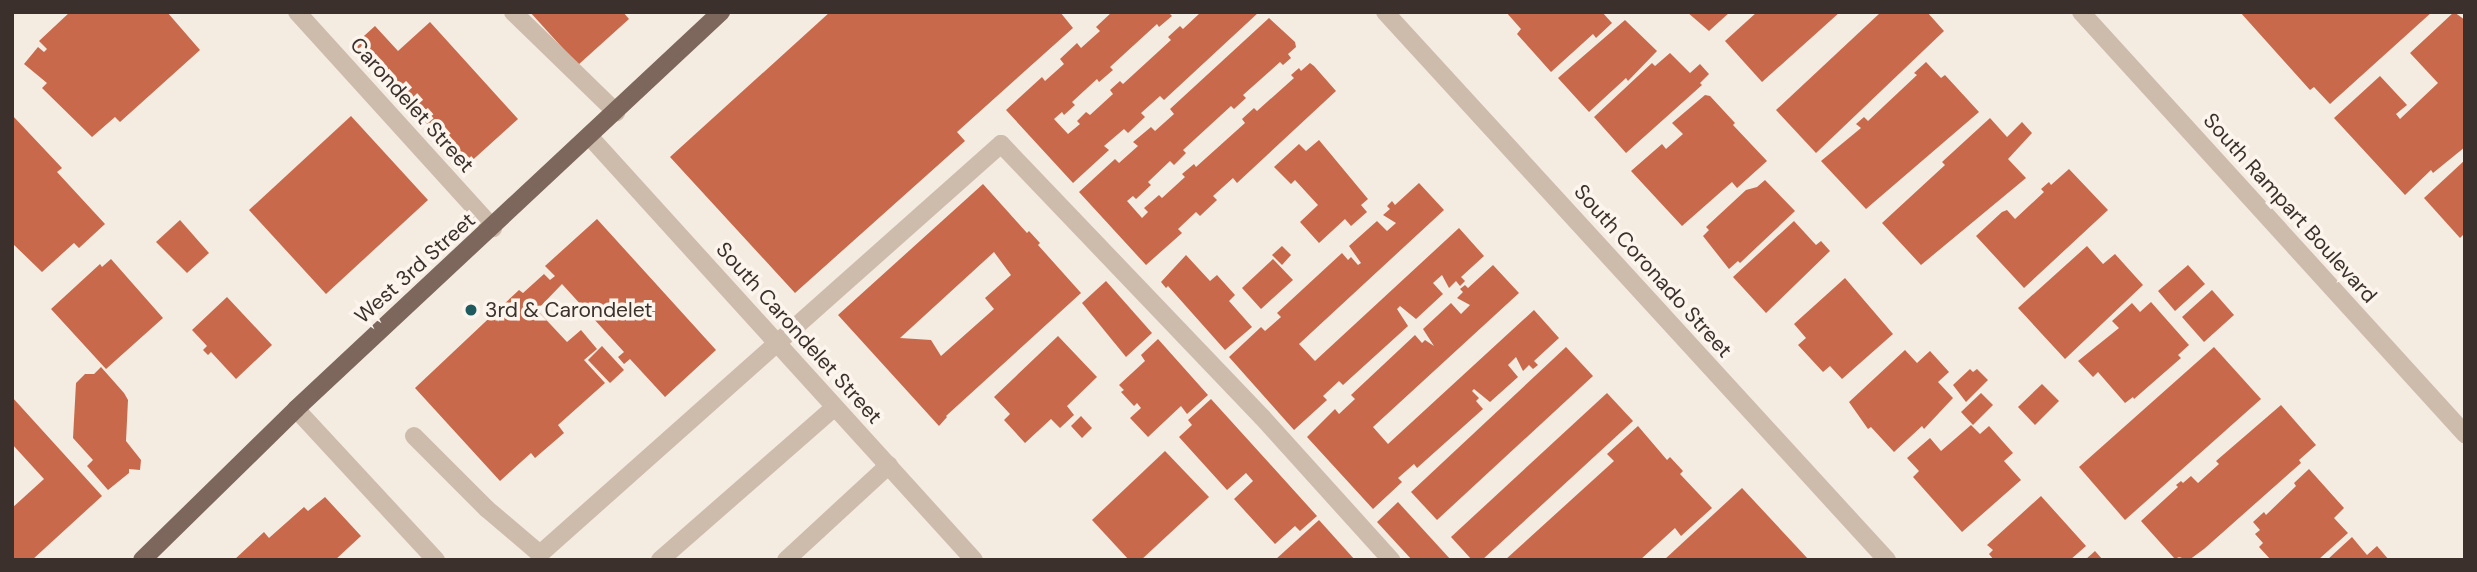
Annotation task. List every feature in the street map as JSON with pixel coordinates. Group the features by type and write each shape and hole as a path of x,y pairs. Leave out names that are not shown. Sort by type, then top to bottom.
{"main road":[{"name":"West 3rd Street","path":"142,560 296,409 494,228 721,12"}],"street":[{"name":"Carondelet Street","path":"297,12 494,228"},
{"path":"513,12 616,112"},
{"name":"South Coronado Street","path":"1385,12 1887,560"},
{"name":"South Rampart Boulevard","path":"2081,12 2465,434"},
{"name":"South Carondelet Street","path":"590,136 974,560"},
{"path":"414,436 487,509 543,557 1001,144 1262,417 1391,560"},
{"path":"660,560 835,407"},
{"path":"296,409 436,560"},
{"path":"786,560 889,466"}],"building":[{"path":"70,12 167,12 200,50 120,122 115,117 92,137 42,88 47,83 24,64 38,47 44,52 47,49 39,41"},
{"path":"530,12 623,12 629,19 578,65"},
{"path":"830,12 1060,12 1073,28 957,132 965,141 795,293 670,157"},
{"path":"1112,12 1168,12 1172,16 1159,27 1157,24 1110,67 1113,70 1099,82 1097,79 1072,102 1075,105 1064,115 1062,112 1054,119 1068,134 1080,124 1077,121 1086,112 1090,115 1113,94 1110,90 1120,81 1123,84 1171,40 1168,37 1180,26 1183,29 1201,12 1259,12 1164,100 1160,96 1141,113 1145,117 1128,133 1124,129 1104,146 1109,150 1073,183 1006,110 1042,77 1045,81 1064,64 1060,59 1077,43 1081,48 1100,31 1096,27"},
{"path":"1506,12 1602,12 1612,23 1596,38 1593,34 1551,72 1517,34 1521,29"},
{"path":"1687,12 1730,12 1709,31"},
{"path":"1757,12 1840,12 1762,82 1725,41"},
{"path":"1881,12 1927,12 1944,31 1816,153 1776,110"},
{"path":"2240,12 2432,12 2330,104 2314,87 2310,90"},
{"path":"2454,12 2465,20 2465,147 2433,173 2431,170 2405,195 2334,118 2380,76 2407,105 2396,114 2400,119 2438,83 2410,53"},
{"path":"1269,18 1295,42 1296,47 1288,54 1291,58 1283,65 1280,62 1243,95 1246,98 1234,109 1231,106 1183,150 1186,153 1174,165 1170,161 1148,182 1151,185 1136,199 1133,196 1127,201 1142,218 1148,212 1144,208 1159,195 1162,198 1185,177 1182,174 1194,164 1196,167 1245,123 1242,119 1254,108 1257,111 1294,78 1291,75 1299,68 1301,71 1310,63 1336,91 1237,183 1233,178 1213,196 1217,200 1200,216 1196,212 1178,229 1182,233 1146,265 1079,192 1115,159 1119,163 1138,146 1133,142 1151,127 1155,131 1174,114 1170,109"},
{"path":"1625,20 1657,51 1628,81 1626,78 1589,112 1558,78"},
{"path":"430,22 518,119 466,166 354,45 375,26 398,51"},
{"path":"1670,53 1690,73 1700,64 1709,74 1700,83 1702,85 1626,153 1594,117 1652,63 1655,66"},
{"path":"1926,62 1941,78 1945,75 1979,112 1866,209 1821,161 1861,128 1856,124 1864,117 1868,121 1917,75 1914,73"},
{"path":"1705,95 1710,96 1767,161 1737,188 1732,182 1682,226 1631,171 1662,144 1666,149 1683,134 1672,123"},
{"path":"12,115 62,168 57,172 105,224 79,248 74,243 42,272 12,243"},
{"path":"351,116 428,200 326,294 249,210"},
{"path":"1990,118 2007,137 2022,122 2032,133 2008,159 2026,178 1921,265 1882,223 1945,165 1942,162"},
{"path":"1319,140 1368,199 1361,205 1367,212 1351,226 1345,219 1319,243 1300,222 1318,205 1295,180 1291,184 1274,167 1299,144 1306,151"},
{"path":"2465,160 2465,233 2460,238 2424,198"},
{"path":"2069,169 2108,210 2024,288 1976,236 2002,212 2007,210 2015,219 2044,192 2041,189 2049,182 2051,185"},
{"path":"1765,180 1795,211 1740,263 1738,261 1729,269 1703,236 1709,230 1706,227 1746,190 1757,187"},
{"path":"1419,183 1444,210 1299,344 1315,361 1459,228 1484,256 1461,277 1465,281 1460,286 1456,281 1449,288 1442,275 1433,283 1443,294 1416,319 1400,306 1397,309 1408,326 1343,385 1339,381 1323,396 1327,400 1294,430 1229,357 1261,327 1265,331 1281,317 1277,313 1342,253 1348,260 1351,257 1358,265 1361,263 1349,246 1377,221 1387,231 1396,223 1383,215 1390,209 1387,206 1392,201 1395,205"},
{"path":"983,184 1027,233 1029,231 1040,243 1038,245 1081,293 946,416 939,426 838,315","holes":["994,252 1011,275 985,298 994,309 941,356 931,340 900,338"]},
{"path":"597,219 716,350 665,397 630,359 624,364 618,357 624,352 562,284 537,310 567,342 581,330 597,349 584,360 605,383 558,425 564,433 535,458 531,453 500,481 415,388 519,290 523,293 544,274 550,280 555,276 545,266"},
{"path":"180,220 209,253 187,273 156,242"},
{"path":"1794,221 1816,245 1821,241 1830,251 1766,313 1733,277"},
{"path":"1282,246 1291,255 1282,265 1272,255"},
{"path":"2087,246 2103,264 2115,254 2143,285 2065,359 2018,308"},
{"path":"1186,255 1210,281 1217,275 1235,295 1229,301 1252,327 1225,350 1168,286 1166,288 1161,282"},
{"path":"111,259 163,318 106,369 51,309 100,264 102,267"},
{"path":"1273,259 1293,280 1261,309 1242,288"},
{"path":"1493,265 1519,293 1373,427 1388,444 1534,310 1559,338 1534,361 1538,365 1533,369 1529,365 1523,371 1516,357 1508,365 1518,377 1490,402 1474,389 1472,391 1479,398 1476,401 1483,409 1417,468 1414,464 1398,478 1402,482 1373,509 1307,437 1335,409 1339,414 1355,399 1351,395 1415,335 1422,343 1425,340 1434,346 1423,329 1451,303 1461,314 1470,305 1457,298 1463,292 1460,289 1465,285 1468,288"},
{"path":"2188,265 2205,284 2175,311 2158,291"},
{"path":"1845,278 1893,334 1842,379 1830,366 1823,372 1798,345 1806,338 1794,324"},
{"path":"1106,281 1152,333 1126,357 1082,303"},
{"path":"2212,290 2234,315 2204,342 2182,317"},
{"path":"227,297 272,345 236,379 211,352 208,355 203,350 207,346 192,330"},
{"path":"2151,302 2189,345 2178,355 2181,358 2134,399 2133,397 2125,403 2098,372 2093,377 2078,361 2119,328 2112,321 2132,303 2140,312"},
{"path":"1058,336 1097,377 1067,406 1074,415 1060,428 1051,419 1025,443 1004,420 1010,414 994,397"},
{"path":"1158,339 1208,395 1187,414 1181,406 1148,437 1130,418 1141,408 1137,403 1134,406 1121,392 1124,390 1119,385 1145,361 1141,355"},
{"path":"602,346 624,370 610,383 588,360"},
{"path":"1566,347 1593,376 1437,520 1411,492"},
{"path":"2214,347 2261,399 2125,520 2079,467"},
{"path":"1905,350 1917,363 1930,351 1949,372 1938,382 1953,398 1924,429 1922,426 1894,452 1871,427 1868,429 1849,402"},
{"path":"101,367 128,400 126,441 141,460 140,470 129,469 129,473 108,490 87,466 93,460 73,438 76,383 85,374 94,374"},
{"path":"1970,369 1973,372 1977,369 1988,380 1966,402 1953,385"},
{"path":"2042,384 2059,401 2035,425 2018,407"},
{"path":"1607,393 1633,421 1482,560 1472,560 1451,537"},
{"path":"1981,393 1993,405 1973,425 1961,412"},
{"path":"12,397 102,496 32,560 12,560 12,508 44,479 12,444"},
{"path":"1211,399 1317,516 1300,531 1295,526 1275,544 1234,499 1253,481 1246,473 1227,490 1179,437 1192,425 1188,420"},
{"path":"2281,405 2316,445 2299,460 2301,463 2204,549 2189,560 2179,557 2175,559 2141,521 2178,487 2176,485 2181,481 2183,483 2191,476 2198,483 2219,464 2216,461"},
{"path":"1081,416 1092,428 1082,438 1071,426"},
{"path":"1971,425 1980,434 1989,426 2013,453 2004,461 2021,480 1962,532 1913,477 1919,471 1907,458 1930,438 1941,451"},
{"path":"1638,426 1667,460 1670,457 1683,471 1680,474 1712,508 1681,536 1675,528 1640,560 1505,560 1614,461 1607,454"},
{"path":"1165,451 1209,497 1141,560 1129,560 1092,520"},
{"path":"2309,469 2344,508 2334,518 2348,533 2318,560 2271,560 2259,547 2263,543 2255,534 2260,530 2253,522 2264,512 2266,515 2296,486 2294,483"},
{"path":"1742,488 1809,560 1664,560"},
{"path":"2041,496 2086,546 2070,560 1994,560 1989,554 1993,550 1987,545"},
{"path":"325,497 361,536 335,560 234,560 264,532 269,538 304,507 308,511"},
{"path":"1398,502 1451,560 1412,560 1377,522"},
{"path":"1319,520 1355,560 1275,560"},
{"path":"2352,537 2367,555 2377,546 2389,560 2327,560"},
{"path":"2095,551 2103,560 2085,560"}],"place":[{"name":"3rd & Carondelet","path":"471,310"}]}
